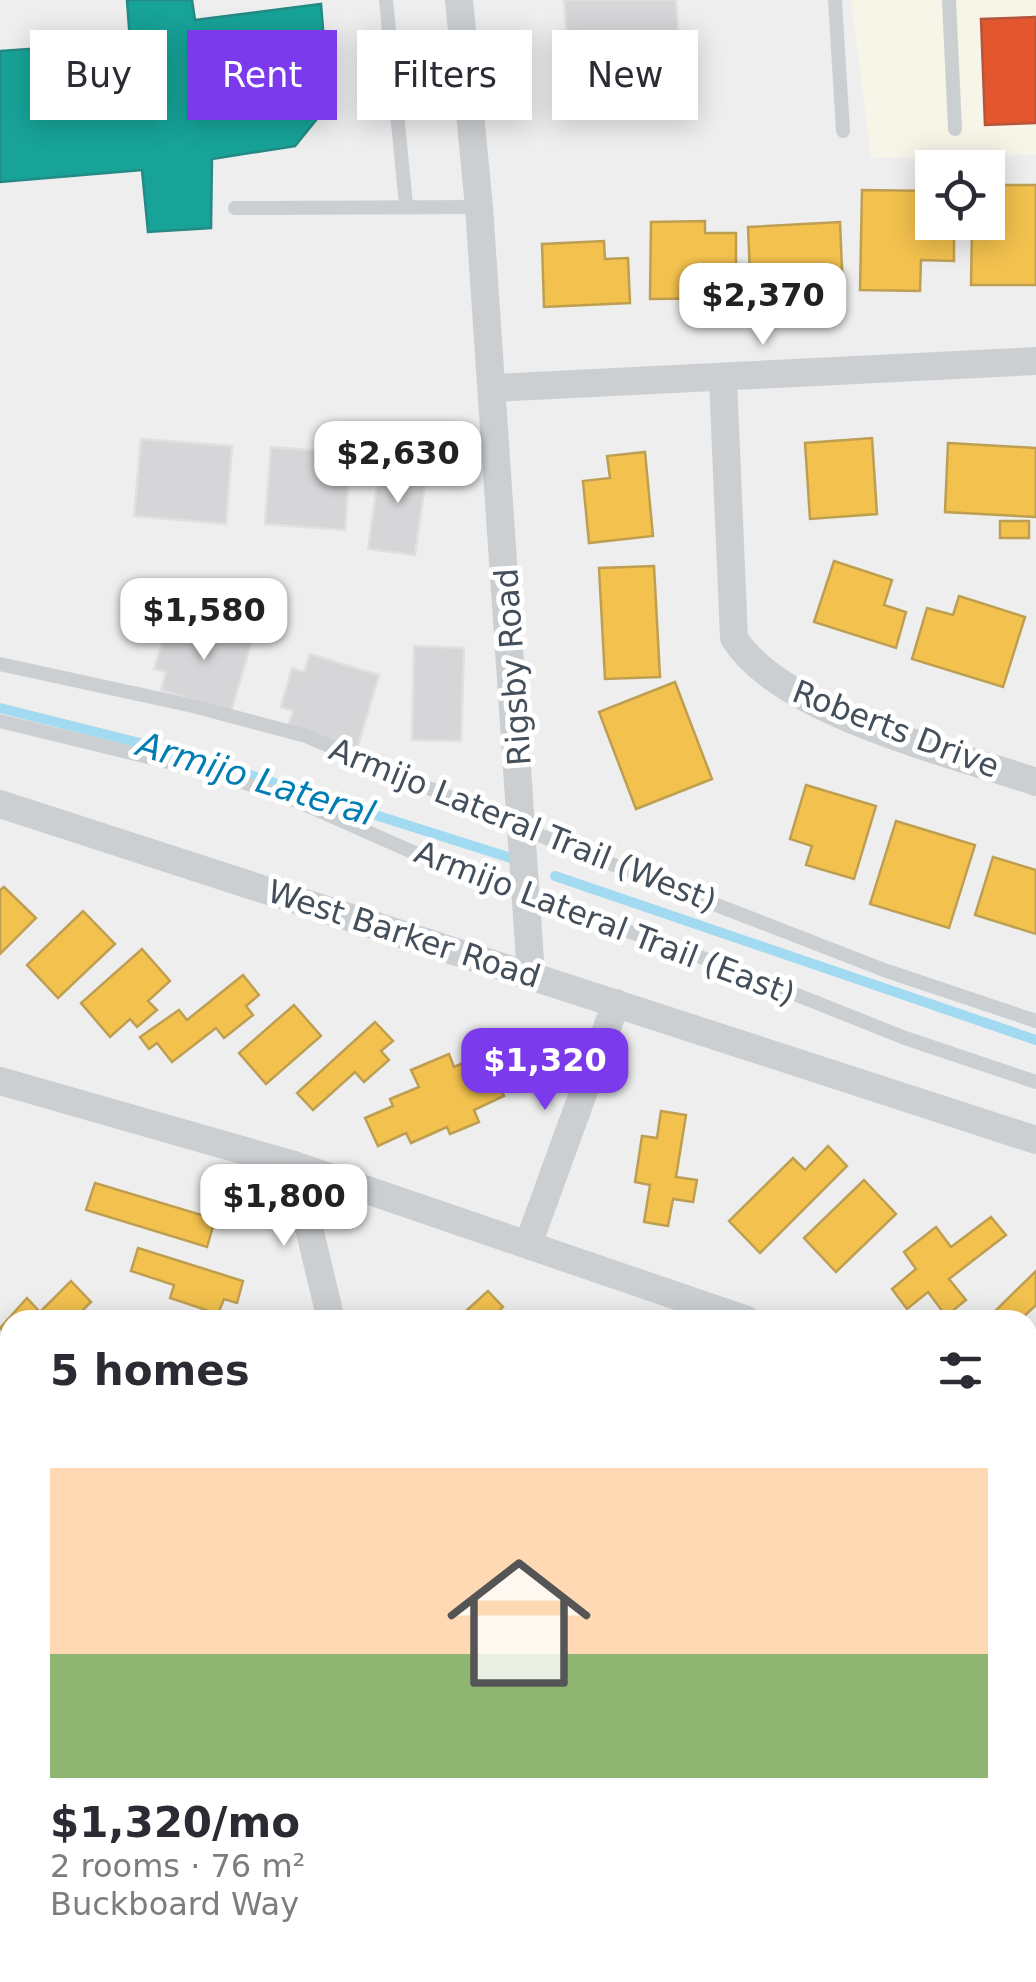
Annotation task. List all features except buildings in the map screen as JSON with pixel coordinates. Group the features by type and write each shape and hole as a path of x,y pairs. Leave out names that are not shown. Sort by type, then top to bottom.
{"street":[{"name":"Rigsby Road","path":"459,0 480,207 532,975"},
{"path":"493,388 723,380 1036,361"},
{"name":"Roberts Drive","path":"723,380 734,638 749,662 823,707 1036,782"},
{"name":"West Barker Road","path":"0,804 1036,1140"},
{"path":"529,1242 616,1003"},
{"path":"0,1080 294,1165 719,1310"},
{"path":"294,1165 329,1310"}],"lane":[{"path":"386,0 406,205"},
{"path":"835,0 844,131"},
{"path":"949,0 955,129"},
{"path":"235,208 480,207"},
{"name":"Armijo Lateral Trail (West)","path":"0,664 193,706 306,736 525,830 884,970 1036,1021"},
{"name":"Armijo Lateral Trail (East)","path":"0,721 222,776 302,803 435,862 904,1038 1036,1082"}],"shaded area":[{"path":"851,0 1036,0 1036,155 1005,156 1005,150 915,150 915,157 871,158"}],"waterway":[{"name":"Armijo Lateral","path":"0,708 180,753 511,858"},
{"name":"Armijo Lateral","path":"555,876 1036,1040"}]}
